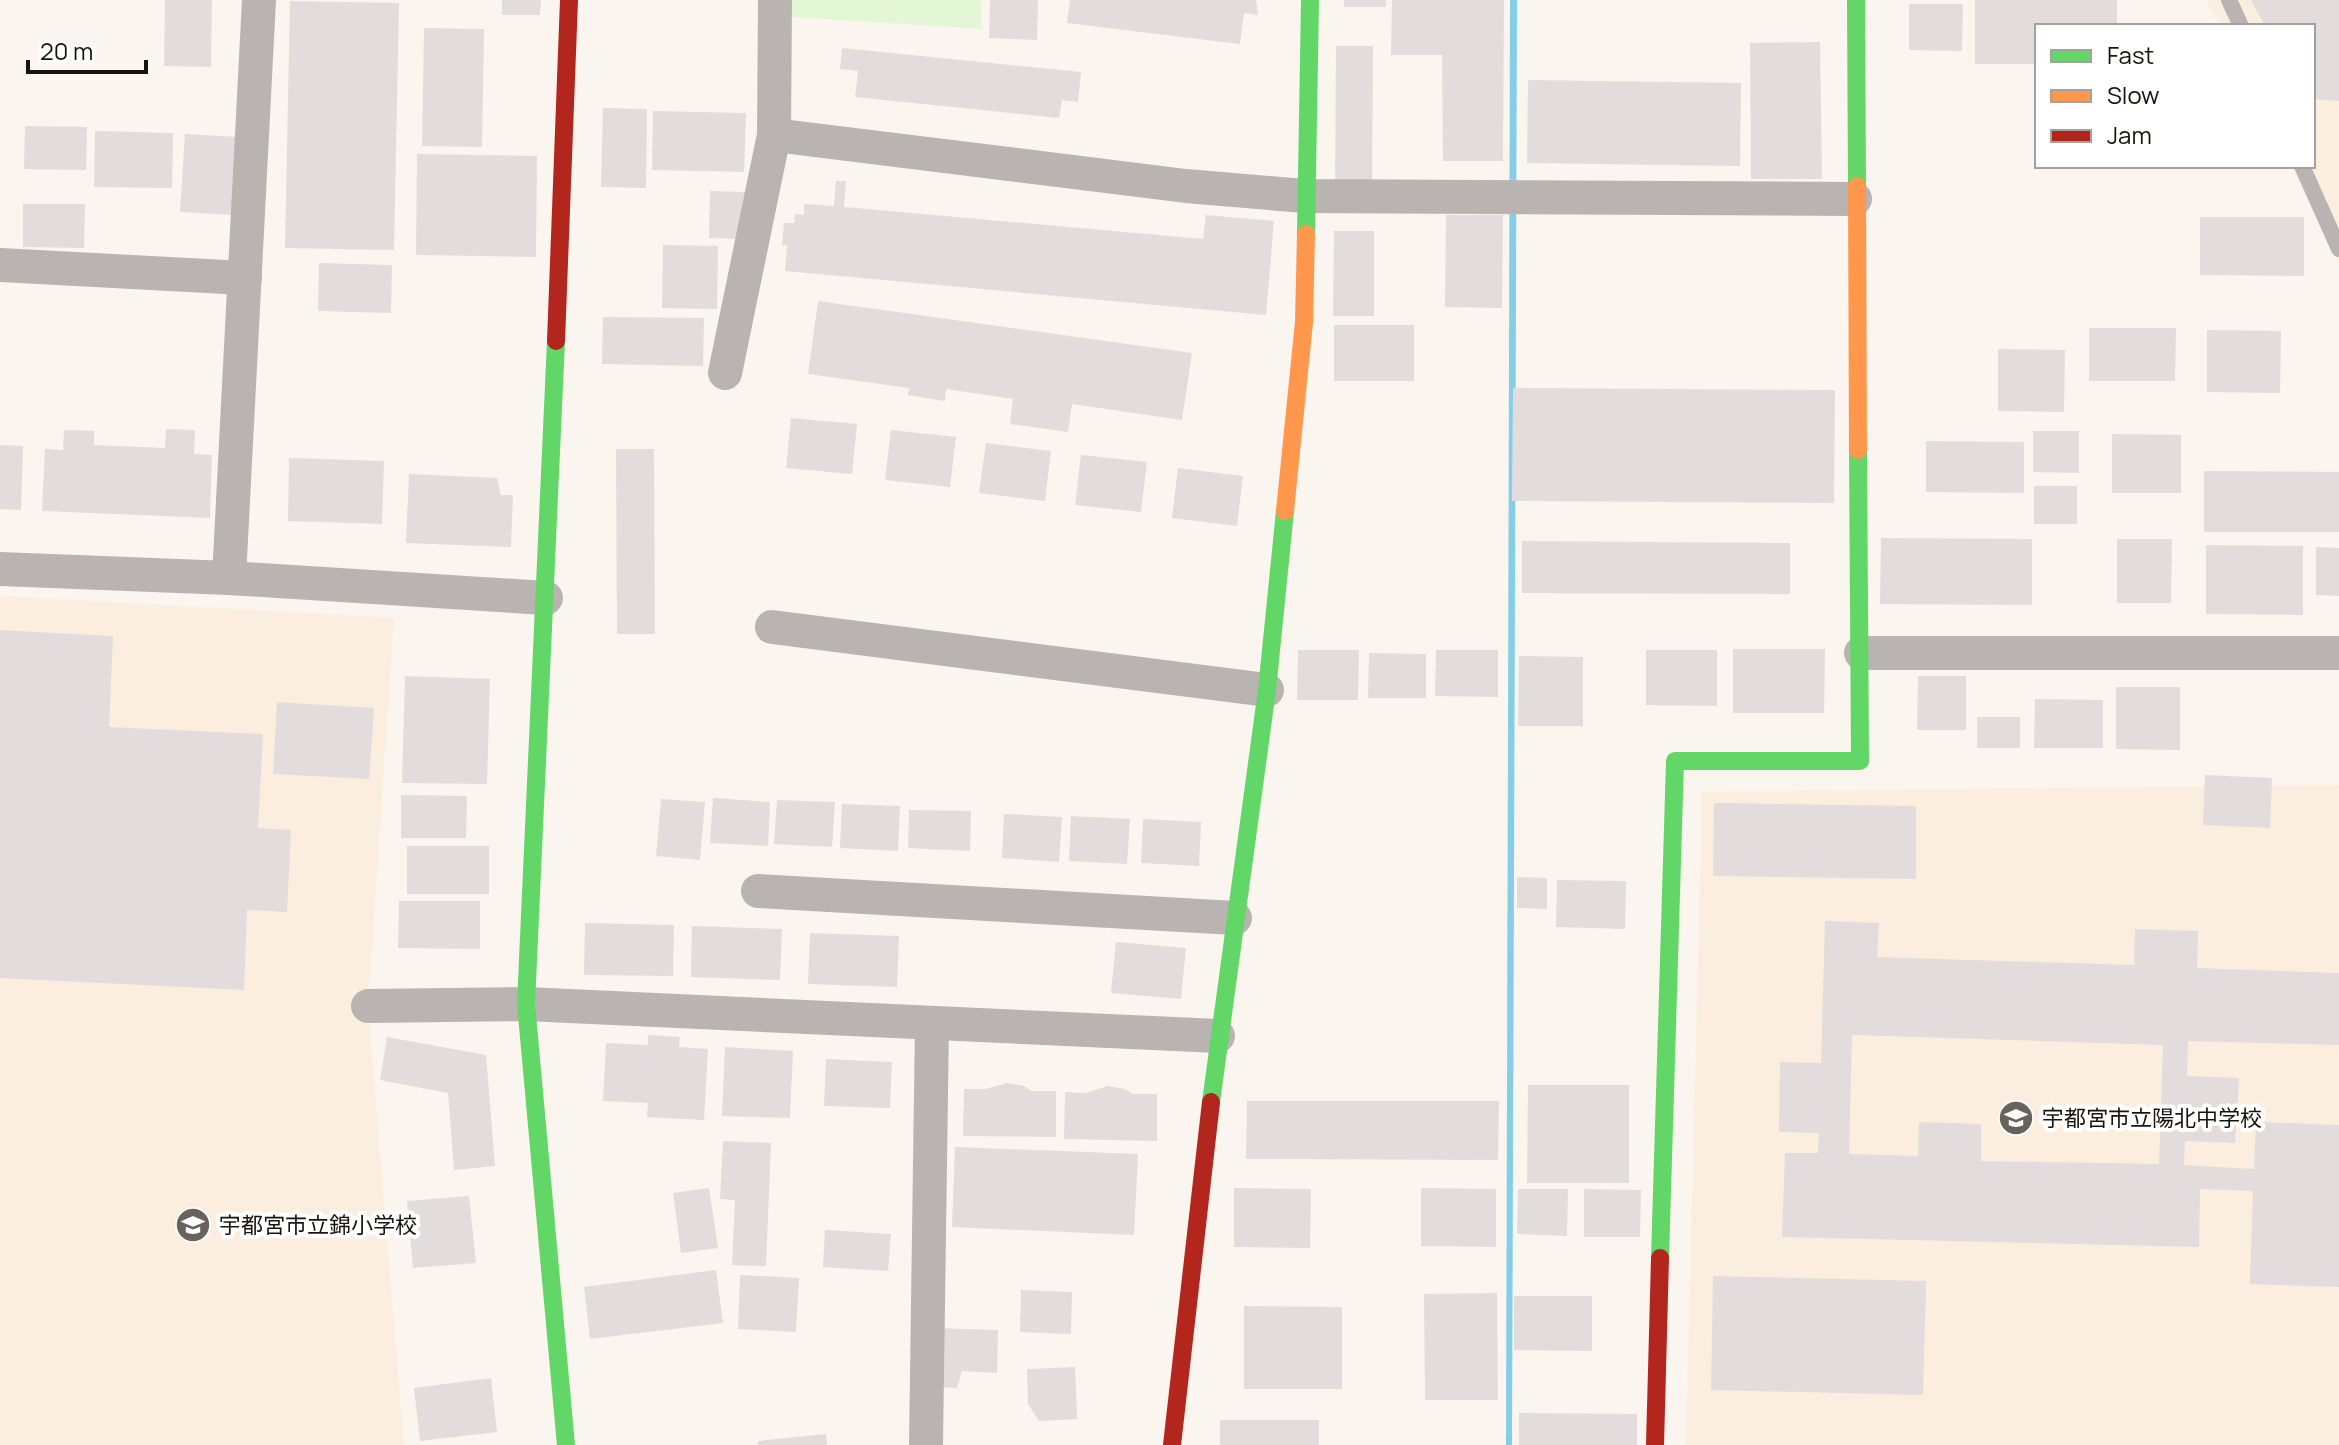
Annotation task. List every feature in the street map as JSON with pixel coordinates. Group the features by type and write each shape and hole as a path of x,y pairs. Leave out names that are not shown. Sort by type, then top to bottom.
{"street":[{"path":"229,578 259,0"},
{"path":"566,1445 526,1004 546,598 569,0"},
{"path":"725,373 774,135 775,0"},
{"path":"1172,1445 1218,1036 1267,690 1304,322 1310,0"},
{"path":"1655,1445 1675,761 1860,761 1856,0"},
{"path":"774,135 1171,184 1304,196 1855,199"},
{"path":"0,265 245,278"},
{"path":"0,569 229,578 546,598"},
{"path":"772,627 1267,690"},
{"path":"1861,653 2339,653"},
{"path":"758,891 1235,918"},
{"path":"368,1006 526,1004 1218,1036"},
{"path":"926,1445 932,1023"}],"lane":[{"path":"2229,0 2240,24"},
{"path":"2303,168 2339,249"}],"shaded area":[{"path":"2206,0 2339,0 2339,265 2292,168 2315,168 2315,24 2219,24"},
{"name":"宇都宮市立錦小学校","path":"0,596 394,618 368,1006 404,1445 0,1445"},
{"name":"宇都宮市立陽北中学校","path":"2339,785 2339,1445 1686,1445 1702,792"}],"green space":[{"path":"791,0 981,0 982,29 790,17"}],"water":[{"path":"1510,0 1517,0 1512,1445 1506,1445"}],"building":[{"path":"165,0 212,0 211,67 164,66"},
{"path":"502,0 541,0 540,15 502,15"},
{"path":"990,0 1038,0 1037,40 989,38"},
{"path":"1070,0 1256,0 1258,15 1244,13 1240,44 1067,23"},
{"path":"1344,0 1386,0 1386,7 1344,7"},
{"path":"1392,0 1504,0 1503,161 1443,161 1442,55 1391,55"},
{"path":"1975,0 2117,0 2117,24 2035,24 2035,64 1975,64"},
{"path":"2251,0 2339,0 2339,101 2315,99 2315,24 2264,24"},
{"path":"290,1 399,3 394,250 285,248"},
{"path":"1909,4 1963,4 1962,51 1909,50"},
{"path":"424,28 484,29 482,147 422,146"},
{"path":"1820,42 1822,179 1751,179 1750,43"},
{"path":"1336,46 1373,46 1372,204 1335,204"},
{"path":"842,48 1081,72 1078,102 1062,100 1059,118 855,97 858,71 840,69"},
{"path":"1528,80 1741,83 1740,166 1527,163"},
{"path":"603,108 647,109 646,188 601,187"},
{"path":"653,111 746,113 744,172 652,170"},
{"path":"25,126 87,127 86,170 24,169"},
{"path":"95,131 173,133 172,188 94,187"},
{"path":"185,134 240,137 236,215 180,212"},
{"path":"417,154 537,156 536,257 416,255"},
{"path":"836,181 846,181 844,207 1203,239 1206,215 1274,221 1266,315 785,271 787,245 782,245 784,223 794,223 795,214 804,215 804,204 834,206"},
{"path":"710,191 745,192 744,239 709,238"},
{"path":"23,204 85,204 84,248 23,247"},
{"path":"1446,215 1503,215 1502,308 1445,307"},
{"path":"2200,217 2304,217 2304,276 2200,275"},
{"path":"1334,231 1374,231 1374,316 1333,316"},
{"path":"663,245 718,246 717,309 662,308"},
{"path":"319,263 392,265 391,313 318,311"},
{"path":"818,301 1192,353 1182,420 1072,404 1068,432 1010,424 1013,399 946,389 945,401 908,395 909,388 808,374"},
{"path":"603,317 704,318 703,366 602,364"},
{"path":"1334,325 1414,325 1414,381 1334,381"},
{"path":"2089,328 2176,328 2175,381 2089,381"},
{"path":"2207,330 2281,331 2280,393 2207,392"},
{"path":"1998,349 2065,350 2064,412 1998,411"},
{"path":"1513,388 1835,390 1834,503 1512,501"},
{"path":"791,418 857,424 852,474 786,468"},
{"path":"166,429 195,430 194,454 212,455 210,518 42,511 45,449 63,450 64,430 94,431 94,445 165,448"},
{"path":"891,430 956,437 950,487 885,480"},
{"path":"2033,431 2079,431 2079,473 2033,472"},
{"path":"2112,434 2181,435 2181,493 2112,493"},
{"path":"1926,441 2024,442 2024,493 1926,492"},
{"path":"986,443 1051,451 1045,501 979,493"},
{"path":"0,445 23,446 21,510 0,509"},
{"path":"616,449 654,449 655,634 617,634"},
{"path":"1081,455 1147,462 1141,512 1075,505"},
{"path":"289,458 384,461 382,524 288,521"},
{"path":"1178,468 1243,476 1237,526 1172,518"},
{"path":"2204,471 2339,472 2339,532 2204,532"},
{"path":"409,474 497,478 501,495 513,495 511,547 406,543"},
{"path":"2034,486 2077,486 2077,524 2034,524"},
{"path":"1881,538 2032,539 2032,605 1880,604"},
{"path":"2117,539 2172,539 2171,603 2117,603"},
{"path":"1522,541 1790,543 1790,594 1522,593"},
{"path":"2206,545 2303,546 2303,615 2206,614"},
{"path":"2316,547 2339,548 2339,596 2316,595"},
{"path":"0,630 113,636 109,727 263,734 258,828 291,830 287,912 247,910 244,990 0,978"},
{"path":"1733,649 1825,649 1824,713 1733,713"},
{"path":"1298,650 1359,650 1358,700 1297,700"},
{"path":"1436,650 1498,650 1498,697 1435,696"},
{"path":"1646,650 1717,650 1717,706 1646,705"},
{"path":"1369,653 1426,654 1426,698 1368,698"},
{"path":"1519,656 1583,657 1583,726 1518,726"},
{"path":"405,676 490,679 487,784 402,783"},
{"path":"1918,676 1966,676 1966,730 1917,730"},
{"path":"2116,687 2180,687 2180,750 2116,749"},
{"path":"2035,699 2103,700 2103,748 2034,748"},
{"path":"277,702 374,708 369,779 273,774"},
{"path":"1977,717 2020,717 2020,748 1977,748"},
{"path":"2205,775 2272,778 2270,828 2203,825"},
{"path":"401,795 467,796 466,838 401,838"},
{"path":"713,798 770,802 768,846 710,843"},
{"path":"661,799 705,802 700,860 656,856"},
{"path":"777,800 835,802 832,847 774,844"},
{"path":"1714,803 1916,806 1916,879 1713,876"},
{"path":"842,804 900,806 898,851 840,848"},
{"path":"909,810 971,811 970,851 908,848"},
{"path":"1004,814 1062,817 1059,862 1002,858"},
{"path":"1071,816 1130,819 1127,864 1069,861"},
{"path":"1143,819 1201,822 1199,866 1141,863"},
{"path":"407,846 489,846 489,894 407,894"},
{"path":"1517,877 1547,878 1547,909 1517,908"},
{"path":"1557,880 1626,881 1625,929 1556,927"},
{"path":"399,901 480,901 480,949 398,948"},
{"path":"1825,921 1879,923 1877,957 2134,965 2135,929 2198,931 2197,968 2339,973 2339,1045 2188,1041 2187,1076 2239,1078 2235,1143 2185,1141 2184,1165 2254,1169 2256,1122 2339,1125 2339,1287 2250,1284 2253,1191 2200,1189 2199,1247 1782,1237 1785,1153 1818,1153 1819,1133 1779,1132 1780,1062 1821,1063","holes":["1852,1035 2163,1045 2159,1164 1981,1161 1981,1124 1919,1122 1918,1156 1849,1154"]},
{"path":"585,923 674,925 673,976 584,975"},
{"path":"692,926 782,929 780,980 691,977"},
{"path":"810,933 899,936 897,987 808,984"},
{"path":"1116,942 1186,948 1181,999 1111,993"},
{"path":"648,1035 680,1037 679,1047 708,1049 704,1120 647,1117 648,1103 603,1101 606,1043 648,1045"},
{"path":"387,1037 486,1055 495,1166 454,1170 448,1093 380,1080"},
{"path":"725,1047 793,1051 790,1118 722,1116"},
{"path":"826,1059 892,1062 890,1108 824,1106"},
{"path":"1007,1083 1032,1091 1056,1091 1056,1137 963,1136 964,1089 985,1089"},
{"path":"1528,1085 1629,1085 1629,1183 1527,1183"},
{"path":"1108,1086 1133,1094 1157,1094 1157,1141 1064,1139 1065,1092 1085,1093"},
{"path":"1247,1101 1499,1101 1498,1160 1246,1159"},
{"path":"723,1141 771,1143 766,1266 732,1265 735,1200 720,1199"},
{"path":"955,1147 1138,1154 1134,1235 952,1227"},
{"path":"709,1188 718,1248 681,1253 673,1193"},
{"path":"1234,1188 1311,1189 1310,1248 1234,1247"},
{"path":"1421,1188 1496,1189 1496,1247 1421,1246"},
{"path":"1518,1189 1568,1189 1567,1236 1517,1234"},
{"path":"1584,1189 1641,1190 1640,1237 1584,1237"},
{"path":"469,1196 476,1263 413,1268 407,1201"},
{"path":"825,1230 891,1234 888,1271 823,1267"},
{"path":"716,1270 723,1323 590,1339 584,1287"},
{"path":"740,1275 799,1278 796,1332 738,1329"},
{"path":"1713,1276 1926,1281 1923,1395 1711,1390"},
{"path":"1021,1290 1072,1292 1071,1334 1020,1332"},
{"path":"1497,1293 1498,1400 1425,1400 1424,1294"},
{"path":"1514,1296 1592,1296 1592,1351 1514,1350"},
{"path":"1244,1306 1342,1307 1342,1389 1244,1389"},
{"path":"937,1328 998,1330 997,1373 962,1371 957,1388 936,1387"},
{"path":"1075,1367 1077,1419 1039,1421 1028,1404 1027,1369"},
{"path":"491,1378 497,1432 420,1441 414,1388"},
{"path":"1519,1413 1637,1414 1637,1445 1519,1445"},
{"path":"1220,1420 1319,1420 1319,1445 1220,1445"},
{"path":"826,1434 827,1445 758,1445 758,1441"}],"traffic: fast":[{"path":"1306,234 1310,0"},
{"path":"1856,0 1857,186"},
{"path":"556,341 526,1004 566,1445"},
{"path":"1660,1258 1675,761 1860,761 1858,450"},
{"path":"1211,1102 1267,690 1285,511"}],"traffic: slow":[{"path":"1857,186 1858,450"},
{"path":"1285,511 1304,322 1306,234"}],"traffic: jam":[{"path":"556,341 569,0"},
{"path":"1172,1445 1211,1102"},
{"path":"1655,1445 1660,1258"}],"place":[{"name":"宇都宮市立陽北中学校","path":"2016,1118"},
{"name":"宇都宮市立錦小学校","path":"193,1225"}]}
